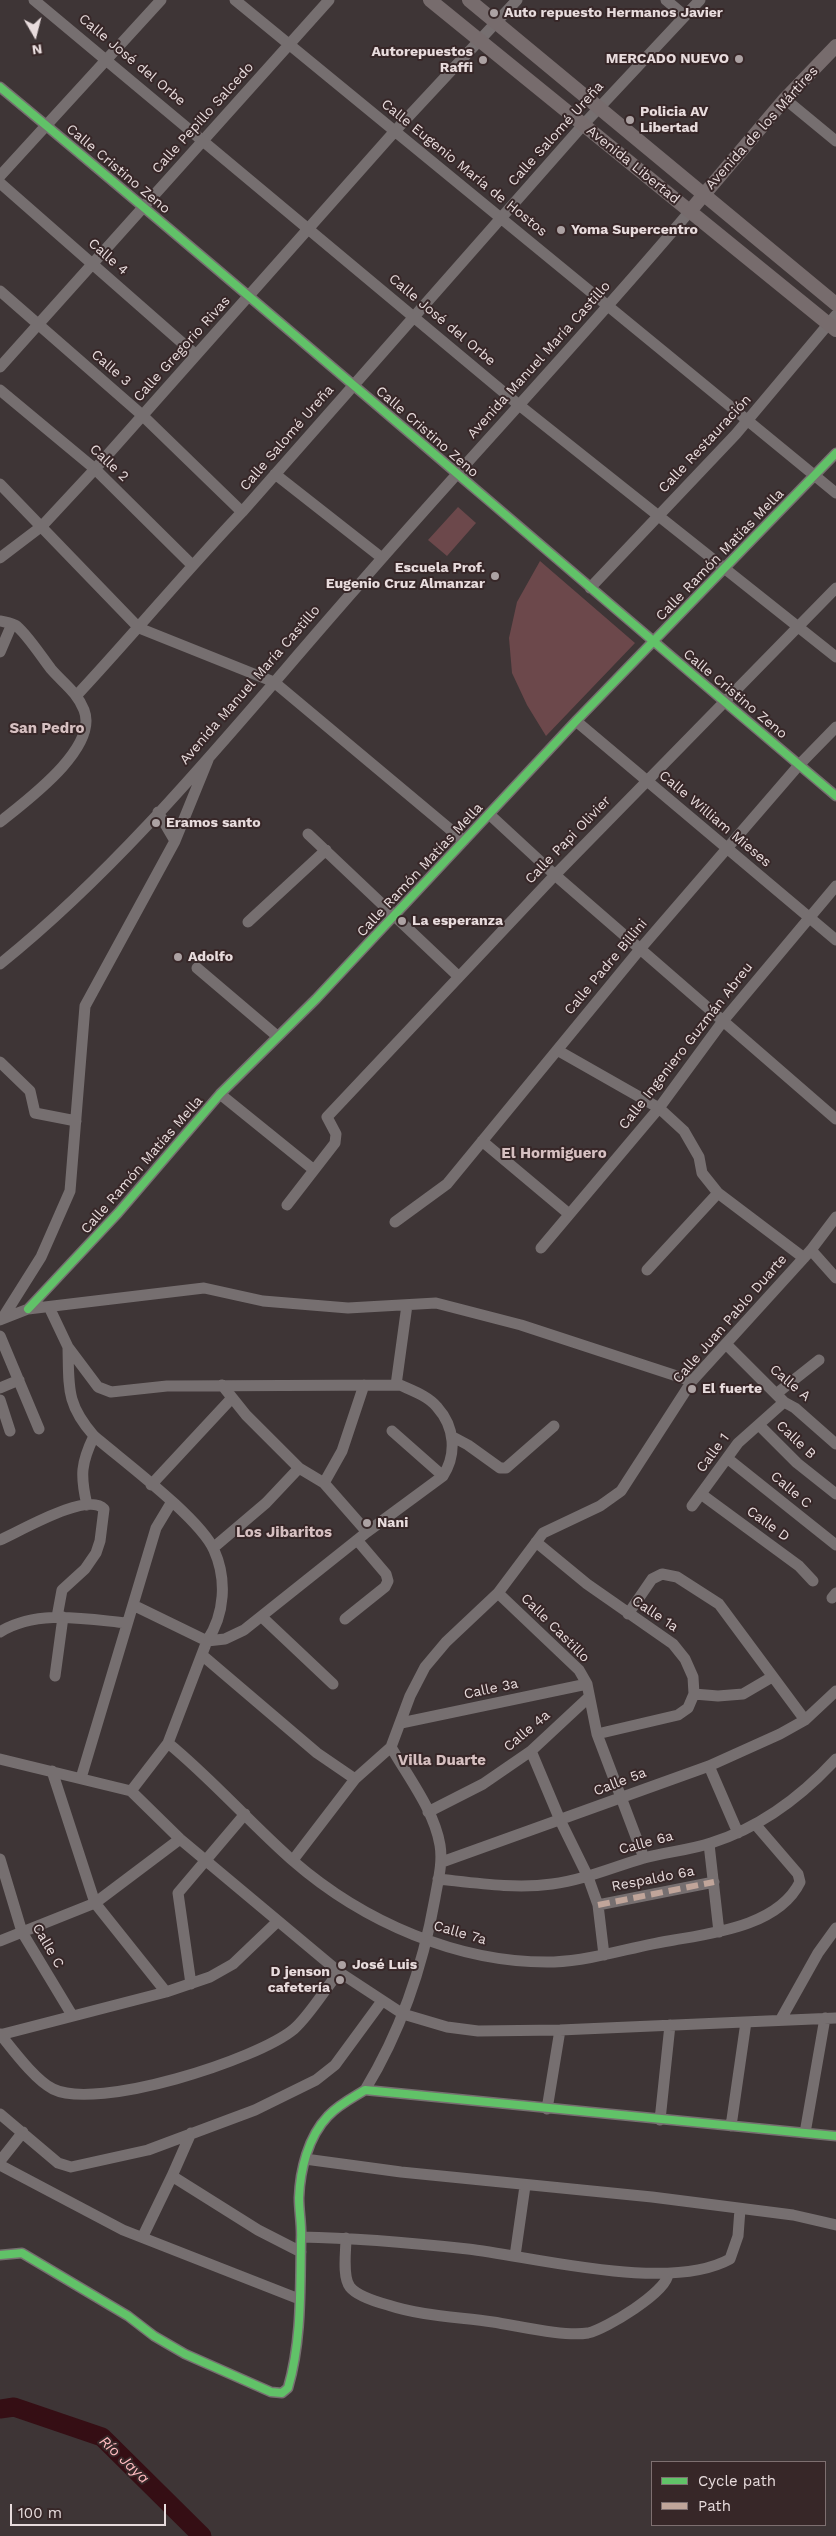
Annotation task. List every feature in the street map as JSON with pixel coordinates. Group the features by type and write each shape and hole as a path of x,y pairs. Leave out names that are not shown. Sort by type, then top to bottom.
{"main road":[{"name":"Avenida Libertad","path":"430,0 690,211 833,323"},
{"name":"Avenida Libertad","path":"469,0 836,304"},
{"name":"Avenida de los Mártires","path":"690,211 786,99 836,46"}],"street":[{"name":"Calle José del Orbe","path":"34,0 519,404 836,657"},
{"path":"0,176 161,0"},
{"name":"Calle Eugenio María de Hostos","path":"235,0 836,493"},
{"name":"Calle Pepillo Salcedo","path":"0,367 329,0"},
{"path":"496,22 517,0"},
{"path":"666,0 685,16"},
{"name":"Calle Salomé Ureña","path":"77,695 140,628 192,565 242,512 598,108 700,0"},
{"name":"Calle Gregorio Rivas","path":"0,558 42,526 95,469 395,131 496,22"},
{"name":"Calle Cristino Zeno","path":"0,87 353,384 456,474 836,796"},
{"path":"786,99 836,141"},
{"name":"Calle 4","path":"0,183 196,355"},
{"name":"Avenida Manuel María Castillo","path":"1,962 64,909 158,812 456,474 609,307 690,211"},
{"name":"Calle 3","path":"0,291 142,415 242,512"},
{"name":"Calle Restauración","path":"590,588 748,421 833,323"},
{"name":"Calle 2","path":"0,390 95,469 192,565"},
{"name":"Calle Ramón Matías Mella","path":"28,1309 118,1213 220,1094 316,999 576,721 836,453"},
{"path":"275,474 382,558"},
{"path":"0,484 140,628 274,682 464,841"},
{"name":"Calle Papi Olivier","path":"314,1170 335,1143 336,1134 327,1117 555,875 836,588"},
{"path":"0,621 16,626 54,673 77,695 85,711 87,723 83,740 70,759 0,822"},
{"path":"0,652 12,624"},
{"name":"Calle William Mieses","path":"576,721 836,940"},
{"name":"Calle Padre Billini","path":"395,1222 447,1184 641,948 836,726"},
{"path":"1,1319 41,1257 70,1191 85,1006 175,842 212,752"},
{"path":"158,812 175,842"},
{"path":"489,814 555,875 836,1119"},
{"path":"308,834 458,976"},
{"path":"248,922 326,850"},
{"name":"Calle Ingeniero Guzmán Abreu","path":"541,1248 659,1108 723,1021 808,916 836,886"},
{"path":"198,968 277,1036"},
{"path":"557,1050 659,1108 684,1131 699,1156 702,1173 718,1193 807,1254 836,1278"},
{"path":"0,1062 30,1091 35,1112 76,1120"},
{"path":"220,1094 314,1170 288,1205"},
{"path":"482,1141 569,1214"},
{"path":"647,1270 718,1193"},
{"name":"Calle Juan Pablo Duarte","path":"391,1747 410,1696 425,1666 446,1642 498,1593 543,1533 600,1506 621,1491 692,1381 807,1254 836,1216"},
{"path":"1,1319 28,1309 204,1288 263,1301 348,1308 436,1303 521,1324 692,1381"},
{"path":"396,1385 407,1305"},
{"path":"49,1307 68,1347 98,1387 112,1392 167,1386 400,1385 424,1396 438,1406 453,1437 450,1465 443,1476 366,1532 244,1630 224,1639 207,1641 133,1605"},
{"path":"0,1336 39,1429"},
{"name":"Calle A","path":"726,1344 780,1398 795,1408 836,1444"},
{"path":"68,1347 69,1386 73,1406 80,1420 94,1436 195,1523 213,1548 221,1572 223,1591 216,1627 207,1641 168,1743 131,1791"},
{"name":"Calle 1","path":"692,1506 738,1443 759,1425 780,1398 820,1360"},
{"path":"0,1388 19,1380"},
{"path":"222,1385 231,1399 300,1468 324,1483 366,1532"},
{"path":"324,1483 342,1451 364,1385"},
{"path":"151,1485 231,1399"},
{"path":"0,1400 10,1431"},
{"name":"Calle B","path":"759,1425 797,1463 836,1494"},
{"path":"453,1437 468,1445 500,1468 506,1468 554,1426"},
{"path":"392,1431 443,1476"},
{"path":"87,1505 82,1483 84,1458 94,1436"},
{"name":"Calle C","path":"727,1458 836,1545"},
{"path":"213,1548 266,1503 300,1468"},
{"name":"Calle D","path":"701,1494 799,1566 813,1581"},
{"path":"81,1778 156,1528 171,1503"},
{"path":"0,1540 73,1507 97,1505 104,1509 100,1541 96,1553 85,1569 62,1590 55,1676"},
{"path":"345,1619 385,1587 388,1581 386,1574 356,1540"},
{"name":"Calle 1a","path":"536,1542 628,1614 673,1644 684,1659 693,1677 694,1694"},
{"path":"628,1614 652,1578 662,1574 677,1577 719,1604 805,1720"},
{"name":"Calle Castillo","path":"498,1593 579,1670 586,1684 598,1734 644,1858"},
{"path":"0,1632 25,1622 60,1617 126,1623"},
{"path":"262,1617 333,1684"},
{"path":"202,1655 317,1753 354,1780"},
{"path":"598,1734 678,1716 688,1708 694,1694 718,1696 743,1694 772,1677"},
{"name":"Calle 3a","path":"401,1723 586,1684"},
{"name":"Calle 5a","path":"442,1862 709,1766 780,1734 805,1720 836,1691"},
{"name":"Calle 4a","path":"428,1812 483,1784 531,1751 589,1697"},
{"name":"Calle 7a","path":"168,1743 199,1768 293,1860 352,1905 428,1940 484,1956 521,1961 557,1962 604,1955 652,1943 720,1932 742,1926 762,1916 789,1898 800,1882 798,1874 755,1824"},
{"path":"0,2255 22,2253 128,2316 170,2345 271,2392 282,2393 288,2388 298,2341 302,2238 300,2184 305,2159 312,2141 328,2116 365,2090 392,2041 428,1940 442,1862 440,1844 428,1812 391,1747 354,1780 293,1860"},
{"path":"531,1751 560,1820 588,1877 598,1905 604,1955"},
{"path":"0,1759 131,1791 180,1839 339,1972 403,2014 447,2027 478,2031 560,2030 831,2018 805,2133"},
{"name":"Calle 6a","path":"438,1879 518,1886 552,1884 588,1877 644,1858 709,1844 755,1824 813,1783 836,1759"},
{"path":"709,1766 738,1833"},
{"path":"52,1771 95,1903 166,1992"},
{"path":"192,1984 177,1898 181,1887 206,1861 222,1838 245,1814"},
{"path":"0,1941 95,1903 180,1839"},
{"path":"709,1844 720,1932"},
{"name":"Calle C","path":"0,1859 22,1932 72,2015"},
{"name":"Respaldo 6a","path":"598,1905 714,1882"},
{"path":"278,1921 233,1964 192,1984 0,2035 52,2088 70,2094 90,2095 139,2087 204,2071 238,2058 294,2028 339,1972"},
{"path":"781,2019 818,1953 836,1928"},
{"path":"0,2114 58,2162 71,2167 148,2150 255,2110 316,2080 335,2065 382,2001"},
{"path":"731,2126 746,2022"},
{"path":"660,2120 670,2025"},
{"path":"547,2109 560,2030"},
{"path":"365,2090 836,2136"},
{"path":"23,2132 0,2163 123,2230 143,2236 300,2299"},
{"path":"143,2236 191,2133"},
{"path":"305,2159 525,2186 652,2197 793,2215 836,2225"},
{"path":"172,2176 258,2230 301,2252"},
{"path":"515,2256 525,2186"},
{"path":"302,2238 346,2238 469,2250 584,2268 668,2274 708,2267 730,2259 738,2236 740,2209"},
{"path":"346,2238 346,2279 349,2286 358,2292 389,2305 576,2334 600,2329 656,2294 668,2280 668,2274"}],"shaded area":[{"path":"458,507 476,523 447,556 428,540"},
{"path":"540,561 635,643 546,736 527,705 512,673 509,638 517,602"}],"waterway":[{"name":"Río Jaya","path":"0,2409 14,2407 102,2437 202,2536"}],"marked path":[{"path":"598,1905 714,1882"}],"cycle path":[{"path":"0,87 210,263 836,796"},
{"path":"28,1309 118,1213 220,1094 316,999 576,721 836,453"},
{"path":"0,2255 22,2253 128,2316 154,2336 185,2354 271,2392 282,2393 288,2388 293,2370 298,2333 301,2235 299,2198 306,2154 315,2134 328,2116 336,2108 365,2090 836,2136"}],"place":[{"name":"Auto repuesto Hermanos Javier","path":"494,13"},
{"name":"MERCADO NUEVO","path":"739,59"},
{"name":"Autorepuestos Raffi","path":"483,60"},
{"name":"Policia AV Libertad","path":"630,120"},
{"name":"Yoma Supercentro","path":"561,230"},
{"name":"Escuela Prof. Eugenio Cruz Almanzar","path":"495,576"},
{"name":"Eramos santo","path":"156,823"},
{"name":"La esperanza","path":"402,921"},
{"name":"Adolfo","path":"178,957"},
{"name":"El fuerte","path":"692,1389"},
{"name":"Nani","path":"367,1523"},
{"name":"José Luis","path":"342,1965"},
{"name":"D jenson cafetería","path":"340,1980"}],"district":[{"name":"San Pedro","path":"47,729"},
{"name":"El Hormiguero","path":"554,1154"},
{"name":"Los Jibaritos","path":"284,1533"},
{"name":"Villa Duarte","path":"442,1761"}]}
